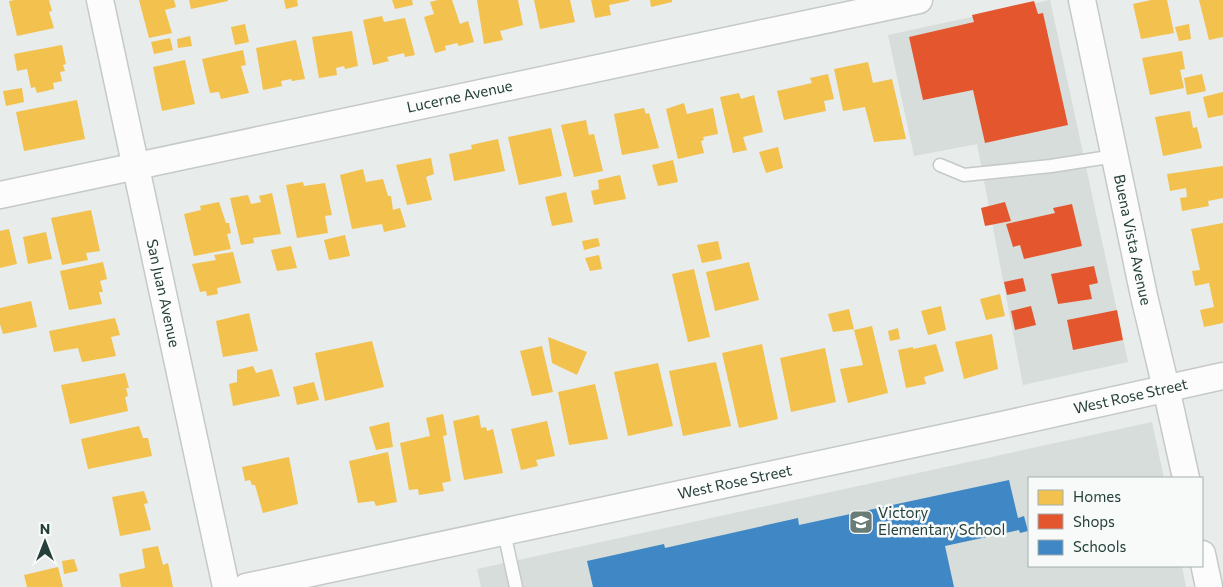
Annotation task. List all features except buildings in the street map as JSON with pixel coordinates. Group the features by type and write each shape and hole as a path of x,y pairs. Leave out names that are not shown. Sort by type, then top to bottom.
{"street":[{"name":"San Juan Avenue","path":"100,0 226,587"},
{"name":"Lucerne Avenue","path":"0,196 919,0"},
{"name":"Buena Vista Avenue","path":"1082,0 1144,296 1186,477"},
{"name":"West Rose Street","path":"246,587 1223,376"},
{"path":"1203,559 1209,587"}],"lane":[{"path":"940,165 964,175 1051,166 1115,156"},
{"path":"504,532 516,587"}],"shaded area":[{"path":"1050,0 1128,362 1023,385 977,144 914,156 888,35"},
{"name":"Victory Elementary School","path":"1152,422 1164,477 1028,477 1028,567 1182,567 1186,587 481,587 477,569"}],"place":[{"name":"Victory Elementary School","path":"861,522"}]}
